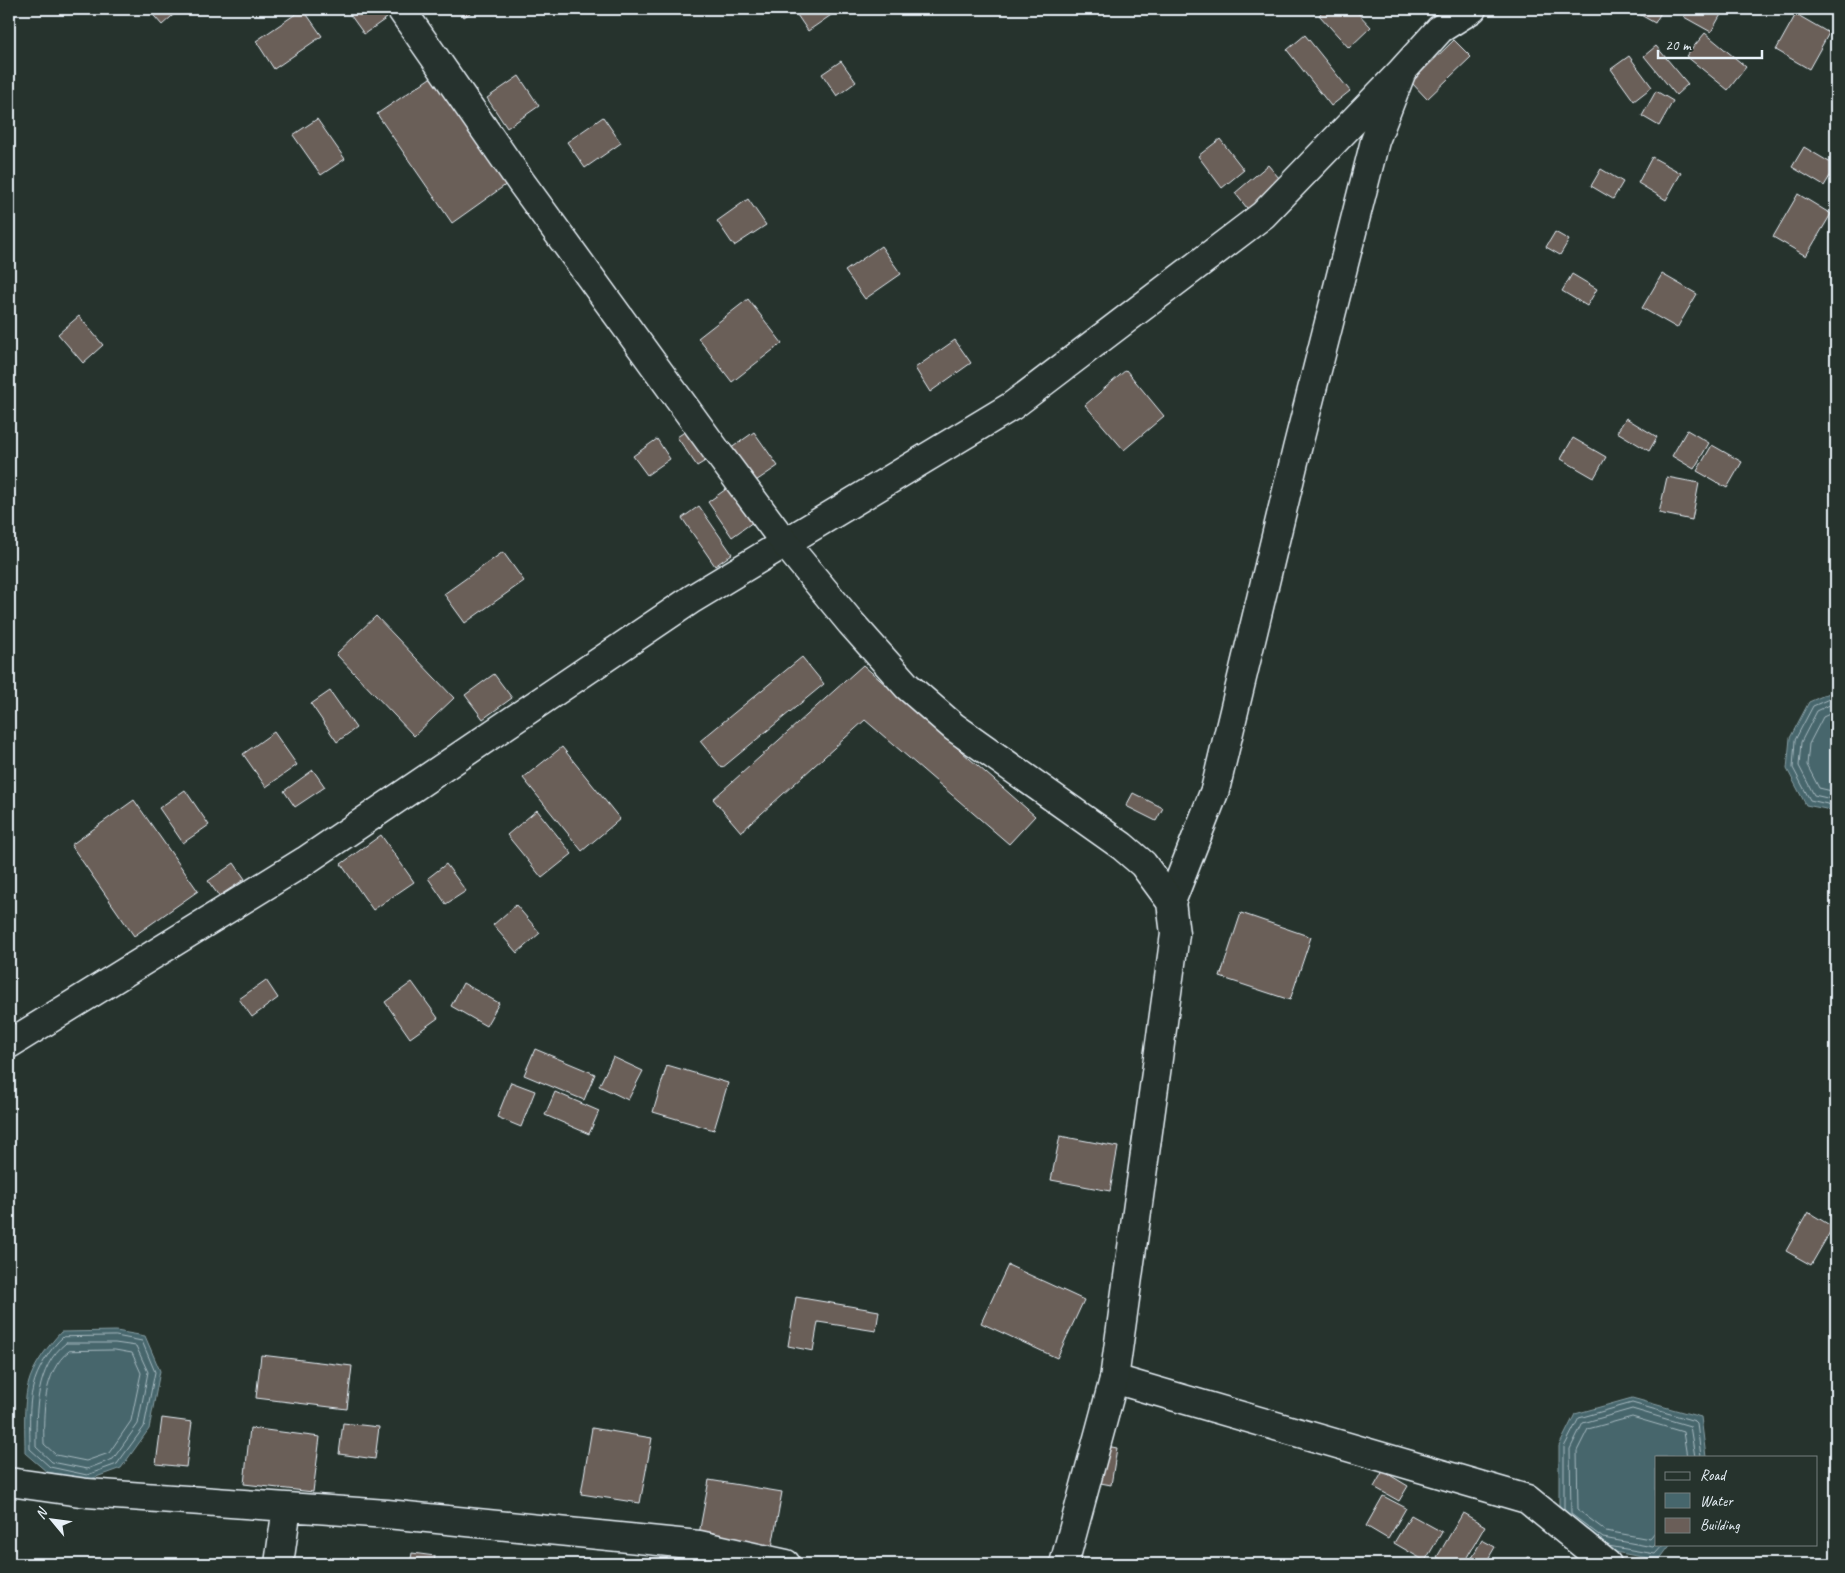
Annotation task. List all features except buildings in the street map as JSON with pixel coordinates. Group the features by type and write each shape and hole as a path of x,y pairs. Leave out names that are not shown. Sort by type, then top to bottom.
{"street":[{"path":"401,9 521,182 785,543 851,623 907,686 954,727 1122,846 1142,864 1171,902"},
{"path":"9,1044 305,861 692,599 1012,406 1263,215 1440,29 1472,9"},
{"path":"1064,1564 1114,1379 1175,934 1171,902 1215,790 1297,449 1375,141 1402,71"},
{"path":"1114,1379 1527,1499 1607,1564"},
{"path":"9,1482 87,1493 397,1515 699,1544 786,1564"},
{"path":"279,1564 287,1507"}],"water":[{"path":"1836,690 1836,811 1806,805 1787,769 1790,738 1809,702"},
{"path":"116,1331 145,1336 160,1371 149,1429 121,1468 88,1480 47,1472 25,1453 25,1402 33,1371 46,1350 61,1332"},
{"path":"1632,1398 1701,1417 1706,1456 1655,1456 1655,1546 1670,1546 1659,1560 1598,1549 1559,1519 1559,1446 1575,1414"}]}
